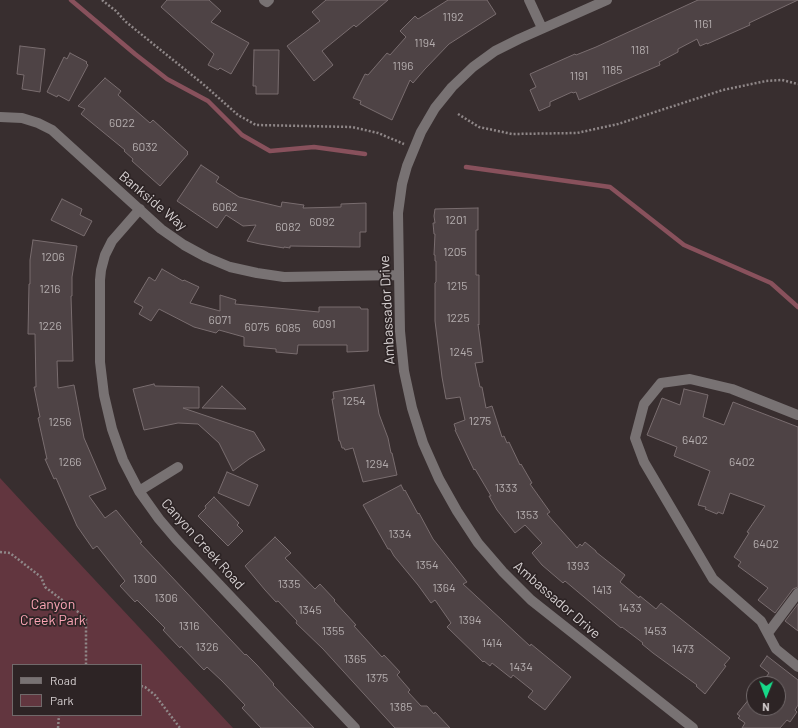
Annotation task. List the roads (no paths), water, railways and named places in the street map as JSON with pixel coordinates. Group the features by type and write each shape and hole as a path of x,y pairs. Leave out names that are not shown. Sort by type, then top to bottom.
{"street":[{"path":"529,0 542,28"},
{"name":"Ambassador Drive","path":"607,0 542,28 495,51 468,72 452,87 435,108 421,132 407,166 402,184 398,213 400,331 404,371 412,408 436,472 456,511 483,549 531,600 692,728"},
{"name":"Bankside Way","path":"0,117 22,118 38,123 52,130 161,229 184,245 206,257 224,264 257,273 284,277 399,275"},
{"name":"Canyon Creek Road","path":"140,210 112,241 105,255 100,280 100,354 104,395 112,429 123,460 140,491 159,519 176,539 355,728"},
{"path":"798,416 732,389 690,379 661,383 644,404 635,438 644,462 713,579 761,621 776,649 798,667"},
{"path":"140,491 178,467"},
{"path":"768,633 798,593"}],"waterway":[{"path":"71,0 167,79 208,101 242,135 270,151 314,147 365,154"},
{"path":"466,167 610,187 684,245 771,283 798,307"}],"park label":[{"name":"Canyon Creek Park","path":"53,612"}]}
